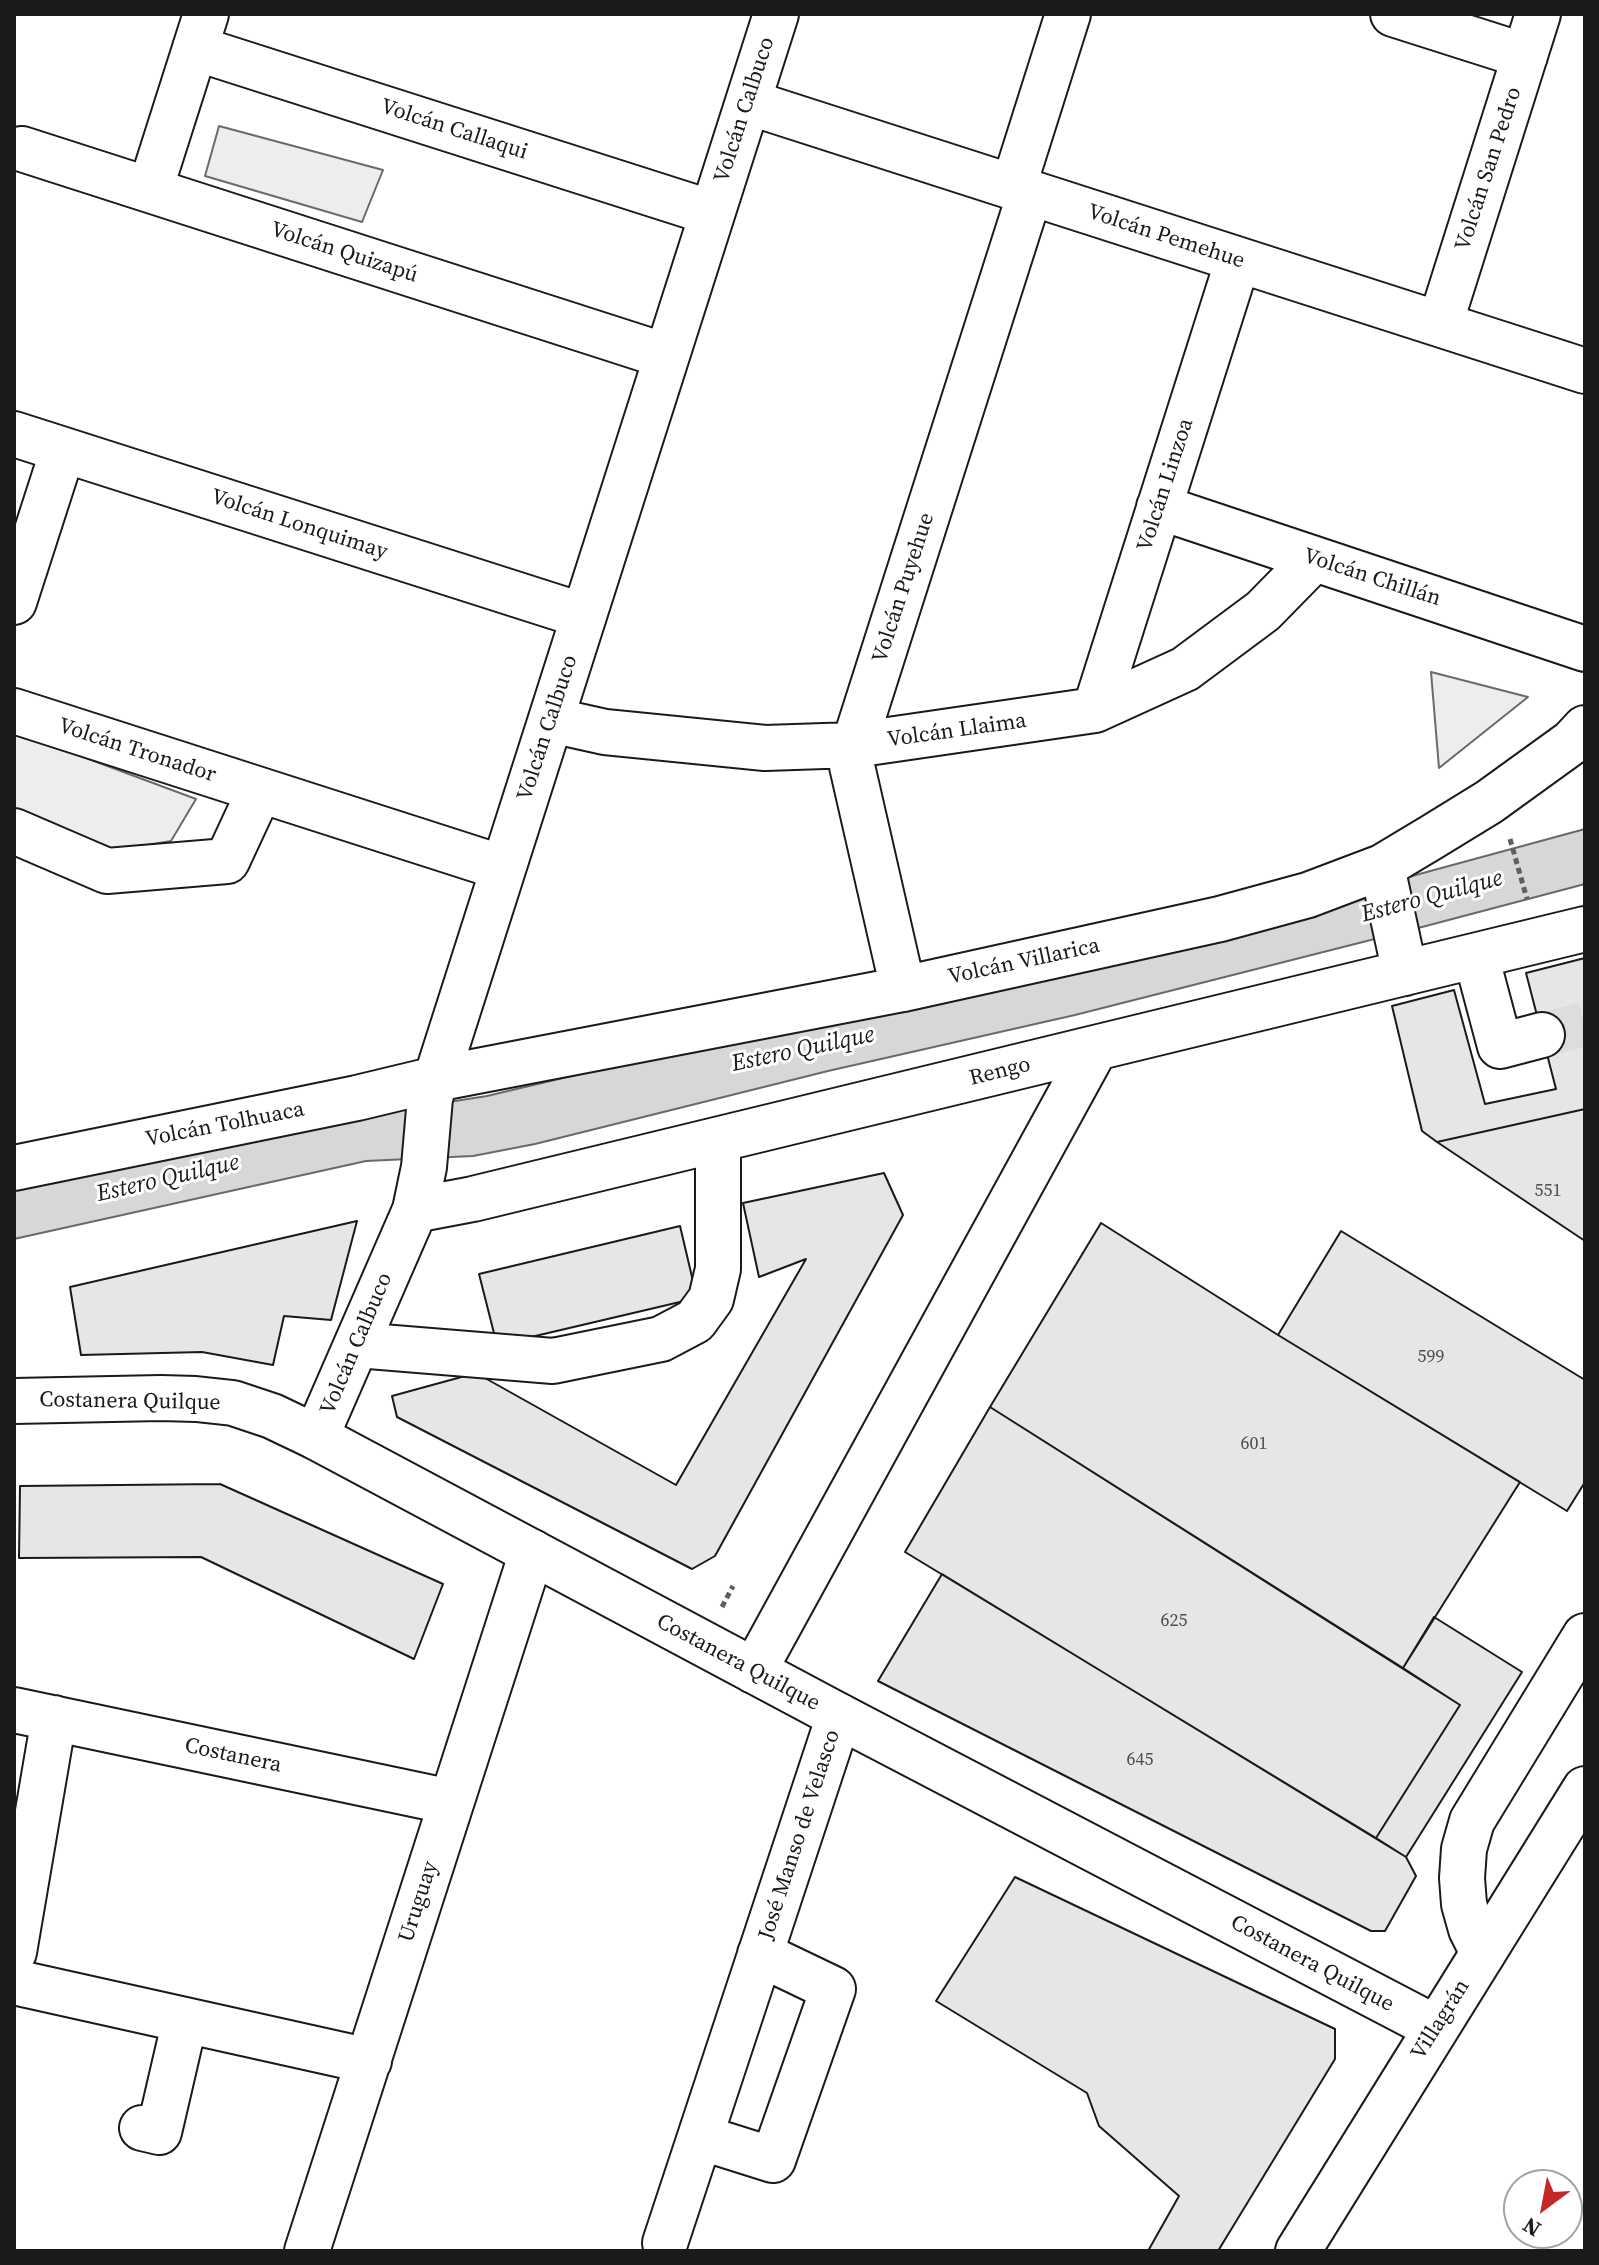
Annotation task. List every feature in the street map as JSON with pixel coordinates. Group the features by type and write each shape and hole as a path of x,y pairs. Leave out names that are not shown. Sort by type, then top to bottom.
{"street":[{"name":"Volcán Calbuco","path":"316,1437 415,1210 424,1167 433,1088 776,14"},
{"name":"Volcán Puyehue","path":"903,989 852,766 854,745 1021,190 1068,14"},
{"path":"1393,14 1525,56"},
{"name":"Volcán San Pedro","path":"1440,324 1538,14"},
{"path":"150,190 201,31"},
{"name":"Volcán Callaqui","path":"201,31 712,213"},
{"name":"Volcán Pemehue","path":"748,102 1585,371"},
{"name":"Volcán Quizapú","path":"22,149 666,356"},
{"name":"Volcán Linzoa","path":"1095,710 1238,260"},
{"name":"Volcán Lonquimay","path":"14,434 584,616"},
{"path":"14,602 63,450"},
{"name":"Volcán Chillán","path":"1159,507 1585,649"},
{"name":"Volcán Llaima","path":"551,720 605,732 765,748 854,745 1095,710 1185,669 1263,611 1314,559"},
{"name":"Volcán Tronador","path":"14,711 503,868"},
{"name":"Volcán Villarica","path":"433,1088 1220,919 1384,874 1579,735"},
{"path":"14,831 107,871 227,861 260,790"},
{"path":"1384,874 1402,958"},
{"name":"Rengo","path":"415,1210 473,1199 1095,1049 1402,958 1476,956 1585,929"},
{"path":"1476,956 1500,1046 1542,1035"},
{"path":"754,1671 1095,1049"},
{"name":"Volcán Tolhuaca","path":"14,1168 357,1098 433,1088"},
{"path":"357,1345 553,1361 661,1339 695,1321 711,1299 718,1269 718,1140"},
{"name":"Costanera Quilque","path":"14,1401 161,1398 233,1403 272,1416 1436,2028"},
{"name":"Uruguay","path":"307,2251 532,1552"},
{"path":"1483,1953 1471,1929 1463,1891 1464,1849 1472,1821 1585,1636"},
{"path":"14,1952 34,1714"},
{"name":"Costanera","path":"34,1714 451,1802"},
{"name":"José Manso de Velasco","path":"665,2243 839,1716"},
{"name":"Villagrán","path":"1298,2251 1585,1789"},
{"name":"José Manso de Velasco","path":"700,2137 773,2160 833,1989 760,1954"},
{"path":"14,1982 369,2061"},
{"path":"142,2128 159,2132 185,2020"}],"path":[{"path":"1510,839 1529,907"}],"shaded area":[{"path":"219,126 383,170 362,222 205,176"},
{"path":"1431,672 1528,697 1439,768"},
{"path":"16,732 196,799 171,841 101,853 14,811"}],"water":[{"name":"Estero Quilque","path":"1585,829 1585,884 1422,927 1075,1015 828,1071 535,1144 473,1156 366,1161 14,1239 14,1188 360,1116 487,1096 744,1035 1286,915 1412,876"}],"building":[{"path":"1585,958 1585,1109 1437,1142 1422,1131 1392,1006 1454,990 1485,1104 1556,1089 1526,973"},
{"path":"1585,1109 1585,1241 1437,1142"},
{"path":"884,1173 903,1215 715,1556 692,1569 397,1417 392,1396 476,1373 676,1485 806,1259 759,1277 743,1203"},
{"path":"357,1221 331,1320 284,1316 273,1365 202,1352 81,1355 70,1287"},
{"path":"1101,1223 1520,1482 1403,1668 990,1407"},
{"path":"680,1226 697,1298 497,1345 479,1274"},
{"path":"1341,1231 1585,1380 1585,1482 1567,1511 1278,1335"},
{"path":"990,1407 1460,1705 1376,1838 905,1552"},
{"path":"220,1484 443,1584 414,1659 201,1557 19,1558 20,1486"},
{"path":"942,1574 1406,1857 1416,1876 1385,1931 1371,1931 878,1681"},
{"path":"1434,1617 1522,1672 1406,1857 1376,1838 1460,1705 1403,1668"},
{"path":"1015,1877 1335,2029 1335,2059 1218,2251 1148,2251 1179,2196 1099,2126 1087,2093 936,2001"}],"tunnel":[{"path":"1542,1035 1585,1024"}]}
